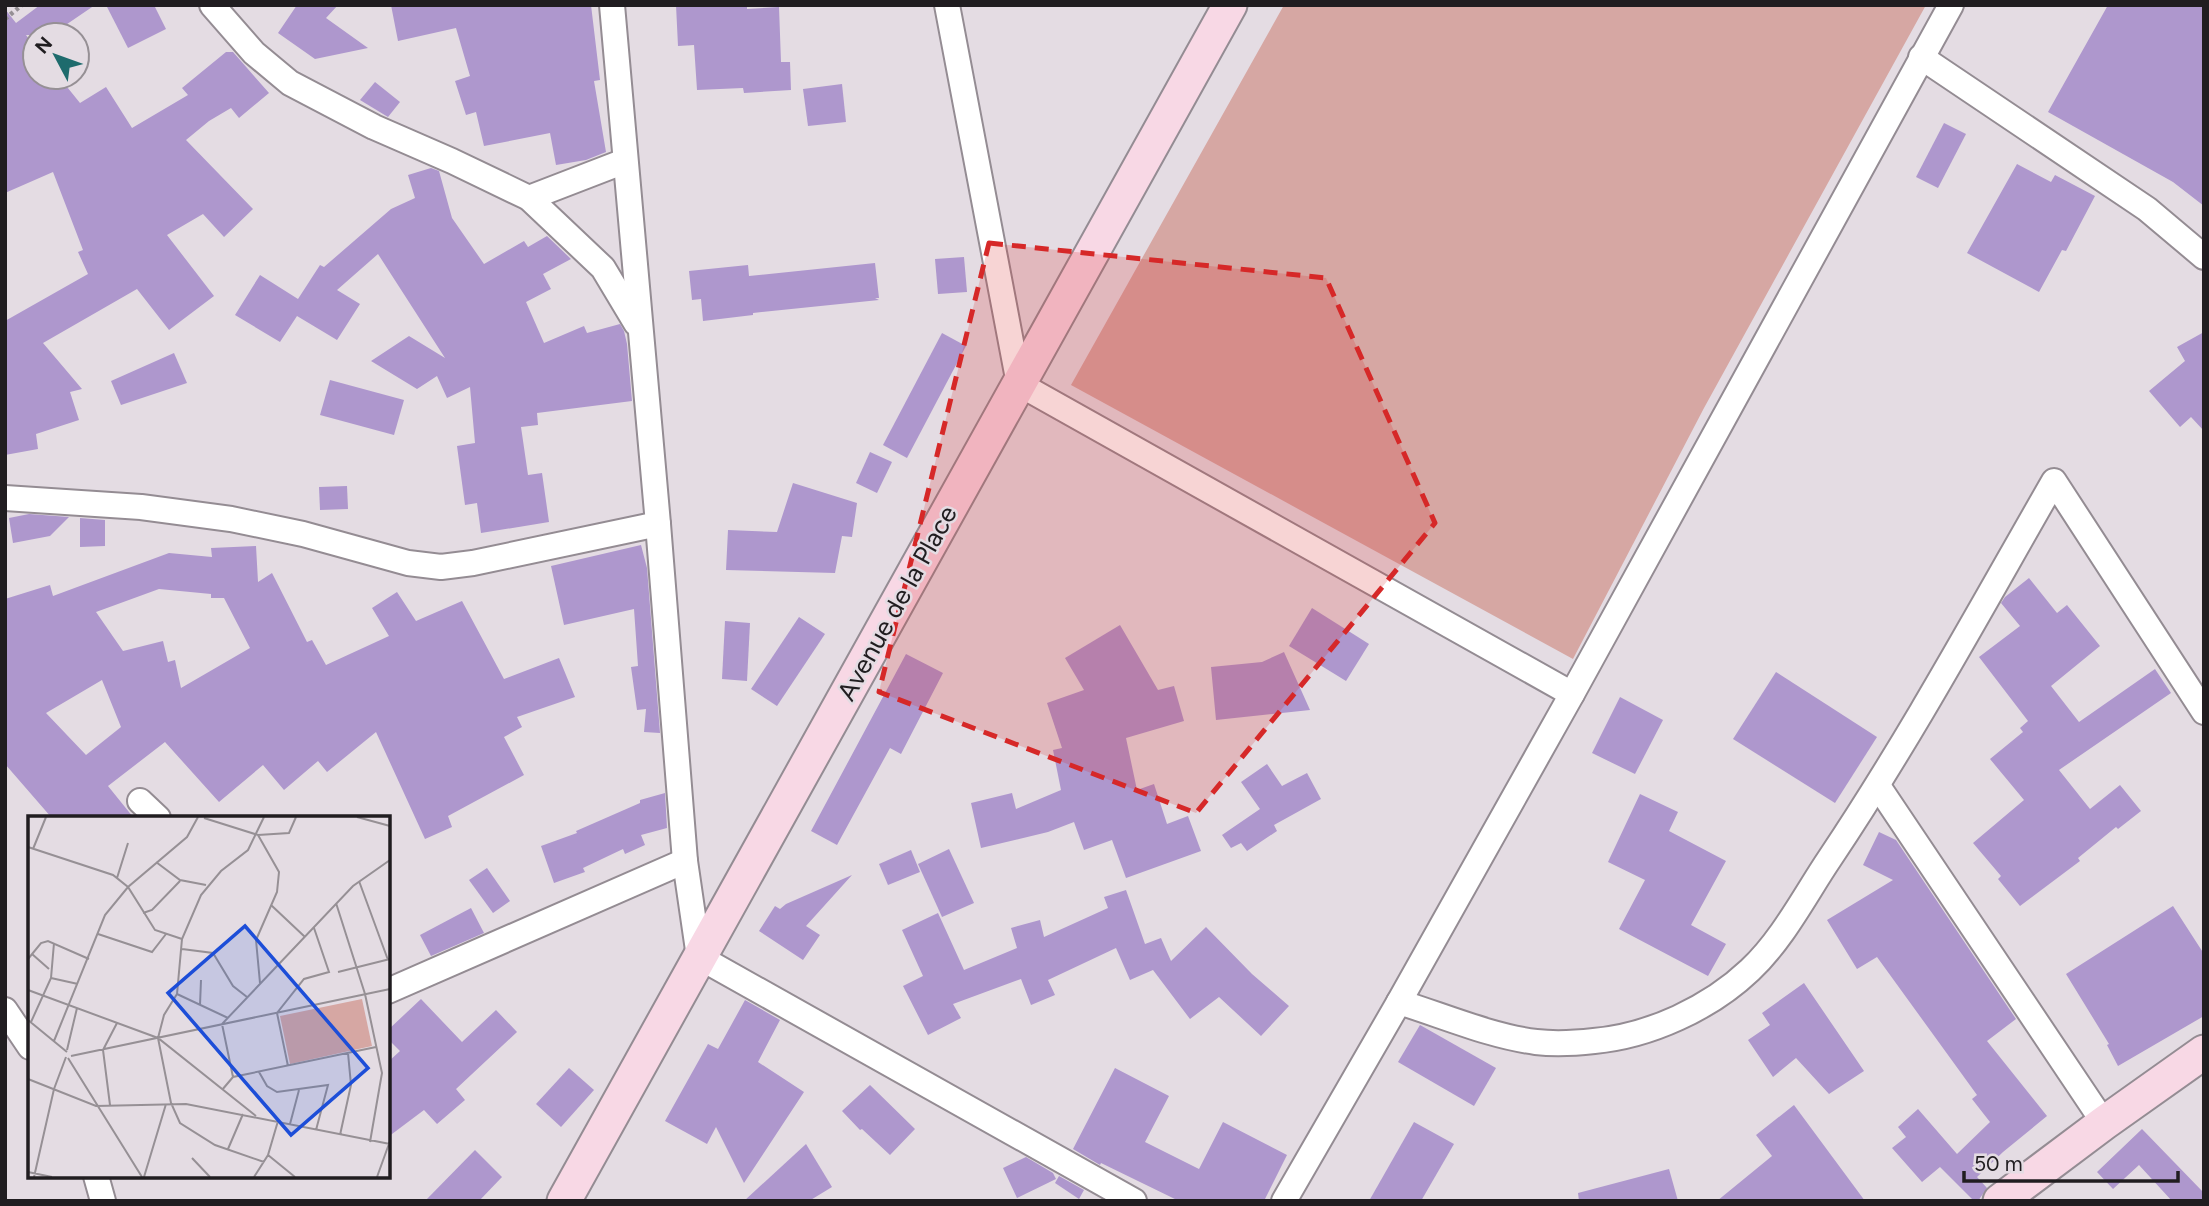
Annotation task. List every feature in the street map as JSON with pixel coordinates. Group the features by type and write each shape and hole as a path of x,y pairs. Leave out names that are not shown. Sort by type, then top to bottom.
{"street":[{"path":"212,5 254,53 290,83 374,127 529,198 603,268 639,328"},
{"path":"612,5 685,861 699,957 1133,1201"},
{"path":"947,5 1019,384 1572,694"},
{"name":"Avenue de la Place","path":"564,1201 1230,5"},
{"path":"1284,1201 1572,694 1951,5"},
{"path":"1922,57 2147,209 2204,257"},
{"path":"529,198 625,161"},
{"path":"1399,1002 1484,1029 1537,1042 1595,1041 1648,1030 1696,1009 1751,970 1773,944 1878,786 2054,481 2204,712"},
{"path":"5,498 141,507 231,519 303,534 408,563 441,567 473,563 658,524"},
{"path":"1878,786 2104,1123"},
{"path":"390,990 685,861"},
{"path":"5,1010 28,1044"},
{"path":"2000,1201 2204,1052"},
{"path":"97,1178 103,1201"}],"path":[{"path":"5,19 22,5"}],"highlighted area":[{"path":"989,243 1326,278 1435,523 1196,813 879,692"}],"shaded area":[{"path":"1284,5 1926,5 1704,408 1573,659 1071,385"}],"building":[{"path":"40,5 95,5 72,21 21,21 21,91 70,91 80,103 106,87 132,128 188,95 182,88 226,52 233,52 269,93 239,118 231,108 209,121 186,140 253,209 224,237 203,214 167,235 214,296 169,330 137,289 43,343 82,389 70,392 79,420 36,434 38,449 5,455 5,321 88,274 78,252 83,250 53,172 5,193 5,9 16,23"},
{"path":"106,5 154,5 166,29 128,48"},
{"path":"297,5 338,5 326,18 368,48 315,59 278,33"},
{"path":"391,5 591,5 600,80 594,81 606,152 586,160 556,165 550,133 484,146 476,112 466,115 455,81 470,76 456,28 398,41"},
{"path":"676,5 747,5 747,9 779,7 781,62 790,62 791,90 744,93 743,88 697,90 694,45 678,46"},
{"path":"2108,5 2204,5 2204,206 2173,182 2048,112"},
{"path":"375,82 400,102 388,117 360,100"},
{"path":"842,84 846,122 808,126 803,89"},
{"path":"1944,123 1966,134 1938,188 1916,177"},
{"path":"2017,164 2051,182 2055,175 2095,196 2066,251 2062,250 2039,292 1967,253"},
{"path":"431,168 439,171 452,218 484,264 524,241 528,247 547,236 571,259 543,274 551,289 526,302 544,343 584,326 587,333 620,324 624,331 632,401 537,413 538,425 521,427 528,475 542,473 549,522 481,533 477,503 465,505 457,446 475,443 470,387 447,398 437,376 417,389 371,361 409,336 445,358 378,254 337,290 360,304 337,340 297,316 280,342 235,315 260,275 298,299 320,265 324,267 391,209 415,198 408,175"},
{"path":"964,257 967,292 938,294 935,259"},
{"path":"875,263 879,298 875,298 879,300 703,321 701,299 692,300 689,271 748,265 749,276"},
{"path":"2204,332 2204,431 2191,417 2180,427 2149,391 2185,361 2177,347"},
{"path":"942,333 966,346 907,458 883,445"},
{"path":"174,353 187,383 121,405 111,381"},
{"path":"330,380 404,400 394,435 320,415"},
{"path":"870,452 892,462 877,493 856,483"},
{"path":"793,483 857,503 852,537 842,536 835,573 726,570 728,530 777,532"},
{"path":"347,486 348,509 320,510 319,487"},
{"path":"29,514 69,517 50,536 13,543 9,518"},
{"path":"80,518 105,520 105,546 80,547"},
{"path":"641,545 647,568 660,733 644,732 646,709 637,710 631,667 638,666 634,609 564,625 551,566"},
{"path":"256,546 258,582 272,573 307,642 312,640 326,665 389,636 372,608 397,592 416,621 462,601 504,679 559,658 575,697 517,717 522,727 504,737 524,775 448,816 452,827 425,839 376,732 327,772 318,761 284,790 263,765 219,802 165,742 108,786 132,816 50,816 5,764 5,599 50,585 53,596 169,553 212,557 211,548","holes":["159,589 211,594 211,598 224,598 250,648 181,688 175,660 168,662 163,641 123,651 96,612","102,680 121,727 86,755 46,713"]},
{"path":"2029,578 2057,613 2067,605 2100,646 2051,686 2079,722 2155,669 2171,693 2059,770 2090,809 2120,785 2141,811 2118,829 2116,827 2078,858 2080,861 2020,906 1998,879 2001,876 1973,843 2024,800 1990,759 2023,732 2020,728 2028,721 1979,657 2020,626 2001,603"},
{"path":"1312,608 1369,644 1346,681 1289,646"},
{"path":"799,617 825,634 777,706 751,689"},
{"path":"725,621 750,623 747,681 722,679"},
{"path":"1120,625 1158,690 1174,686 1184,721 1126,738 1137,790 1154,784 1167,824 1188,816 1201,851 1126,878 1112,840 1084,850 1074,822 1048,832 981,848 971,803 1012,793 1016,809 1061,790 1053,750 1062,748 1047,703 1084,690 1065,658"},
{"path":"1284,652 1310,710 1216,720 1211,667 1262,662"},
{"path":"906,654 943,673 901,754 890,748 837,845 811,831"},
{"path":"1776,672 1877,737 1835,803 1733,739"},
{"path":"1620,697 1663,720 1635,774 1592,753"},
{"path":"1267,764 1282,786 1307,773 1321,799 1274,825 1277,831 1247,851 1241,843 1231,848 1222,835 1260,809 1241,782"},
{"path":"665,793 667,828 641,835 645,845 625,854 623,849 583,868 585,872 554,883 541,846 577,833 576,831 640,803 640,800"},
{"path":"1640,794 1678,812 1669,831 1726,861 1691,925 1726,944 1708,976 1619,929 1645,880 1608,862"},
{"path":"1879,832 1896,840 2016,1019 1987,1041 2047,1116 1977,1177 1987,1188 1978,1201 1974,1201 1940,1167 1922,1182 1892,1148 1906,1137 1898,1127 1918,1109 1957,1154 1990,1122 1972,1099 1977,1095 1877,957 1857,969 1827,920 1893,880 1863,865"},
{"path":"949,849 974,903 942,917 918,864"},
{"path":"911,850 920,872 888,885 879,864"},
{"path":"487,868 510,901 493,913 469,880"},
{"path":"852,875 806,926 820,935 803,960 759,931 775,906 780,909"},
{"path":"1126,890 1145,944 1161,938 1171,961 1206,927 1252,974 1289,1006 1261,1036 1219,997 1190,1019 1153,970 1130,980 1116,948 1048,980 1055,995 1031,1005 1021,979 953,1004 961,1018 928,1035 903,986 923,976 902,930 938,913 964,970 1017,948 1011,928 1040,920 1044,937 1108,908 1104,897"},
{"path":"2173,906 2204,954 2204,1016 2118,1066 2107,1045 2109,1044 2066,974"},
{"path":"471,908 484,933 431,956 420,935"},
{"path":"1804,983 1864,1071 1829,1094 1796,1058 1773,1077 1748,1040 1770,1025 1762,1013"},
{"path":"421,999 462,1042 496,1010 517,1032 456,1089 465,1100 437,1124 424,1110 390,1136 390,1060 400,1051 390,1041 390,1028"},
{"path":"745,1000 780,1020 758,1062 804,1092 744,1183 716,1127 707,1144 665,1121 708,1044 718,1049"},
{"path":"1420,1025 1496,1068 1474,1106 1398,1062"},
{"path":"569,1068 594,1090 561,1127 536,1104"},
{"path":"1115,1068 1169,1096 1145,1142 1199,1169 1223,1122 1287,1155 1264,1201 1179,1201 1101,1163 1100,1165 1073,1149"},
{"path":"870,1085 915,1129 890,1155 842,1111"},
{"path":"1794,1105 1865,1201 1717,1201 1772,1156 1756,1135"},
{"path":"1414,1122 1454,1144 1421,1201 1369,1201"},
{"path":"2142,1129 2204,1193 2204,1201 2172,1201 2139,1165 2113,1189 2097,1172"},
{"path":"806,1144 832,1187 809,1201 744,1201"},
{"path":"475,1150 502,1177 479,1201 425,1201"},
{"path":"1026,1157 1053,1173 1056,1179 1017,1198 1003,1168"},
{"path":"1669,1169 1678,1201 1579,1201 1578,1193"},
{"path":"1059,1176 1084,1190 1079,1199 1055,1183"}]}
